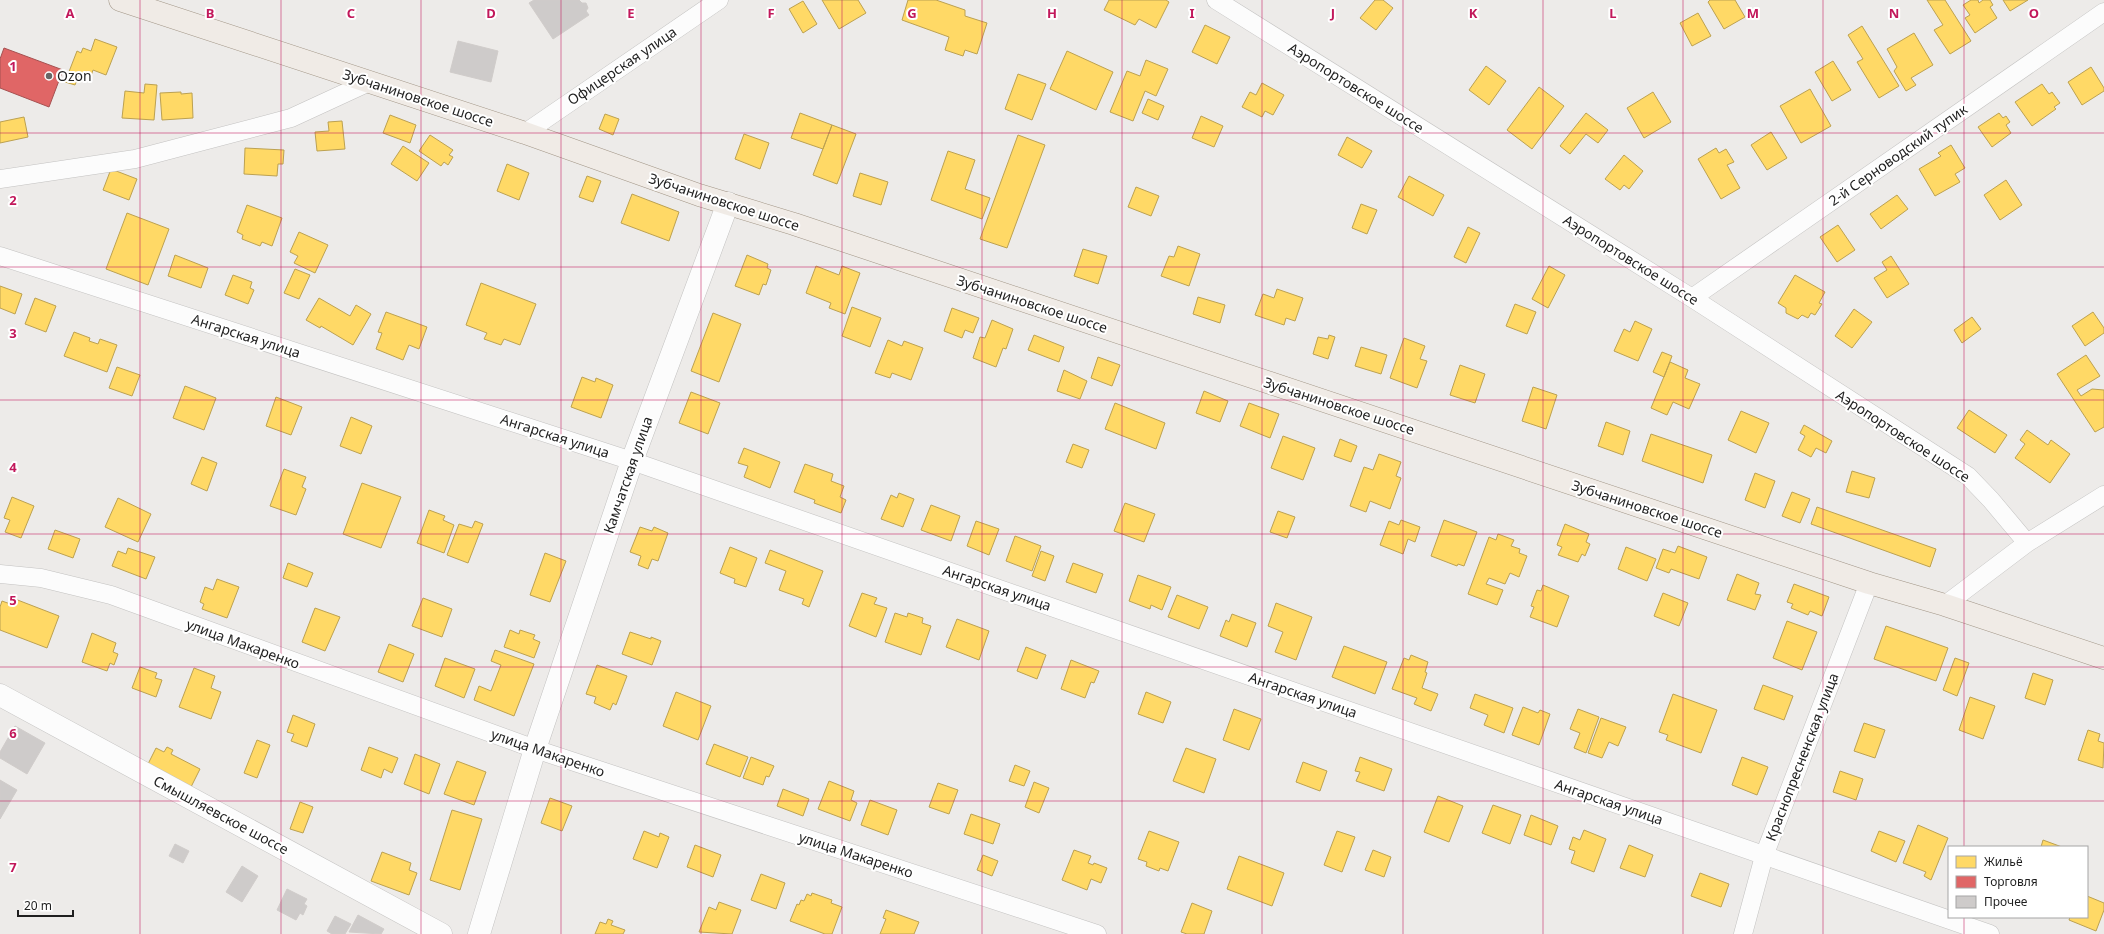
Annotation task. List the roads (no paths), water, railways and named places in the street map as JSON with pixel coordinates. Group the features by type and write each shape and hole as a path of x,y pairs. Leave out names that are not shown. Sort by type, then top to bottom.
{"main road":[{"name":"Зубчаниновское шоссе","path":"121,0 525,133 728,204 1869,583 1945,605"},
{"path":"1945,605 2104,658"}],"street":[{"name":"Офицерская улица","path":"525,133 719,0"},
{"name":"Аэропортовское шоссе","path":"1216,0 1692,298 1968,476 1992,500 2027,543"},
{"name":"2-й Серноводский тупик","path":"1692,298 2104,12"},
{"path":"0,179 135,159 284,120 369,82"},
{"name":"Камчатская улица","path":"535,750 632,461 728,204"},
{"name":"Ангарская улица","path":"0,256 632,461 1990,934"},
{"path":"1945,605 2027,543 2104,495"},
{"name":"улица Макаренко","path":"0,574 41,578 111,595 535,750 1097,934"},
{"name":"Краснопресненская улица","path":"1743,934 1764,856 1869,583"},
{"name":"Смышляевское шоссе","path":"0,695 441,934"},
{"path":"479,934 535,750"}],"place":[{"name":"Ozon","path":"49,76"}]}
